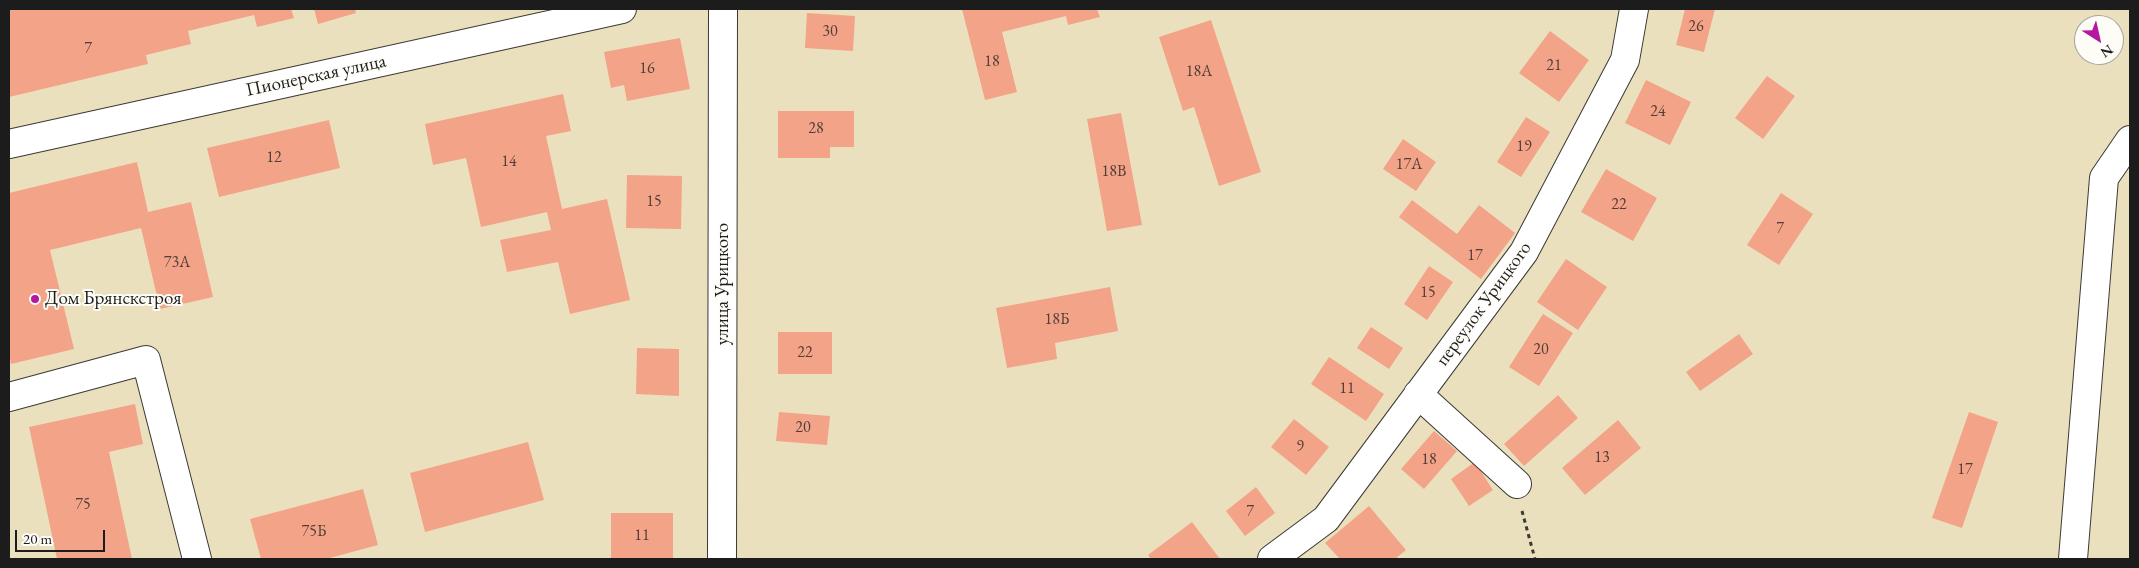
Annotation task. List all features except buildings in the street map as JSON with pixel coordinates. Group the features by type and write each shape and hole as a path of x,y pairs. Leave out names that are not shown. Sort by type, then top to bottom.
{"main road":[{"name":"Пионерская улица","path":"9,144 622,9"},
{"name":"улица Урицкого","path":"722,559 723,9"},
{"name":"переулок Урицкого","path":"1272,559 1326,520 1524,252 1624,60 1634,9"},
{"path":"2073,559 2104,178 2130,140"},
{"path":"9,397 146,360 197,559"},
{"path":"1418,394 1516,484"}],"path":[{"path":"1516,484 1535,559"}],"place":[{"name":"Дом Брянскстроя","path":"35,299"}]}
